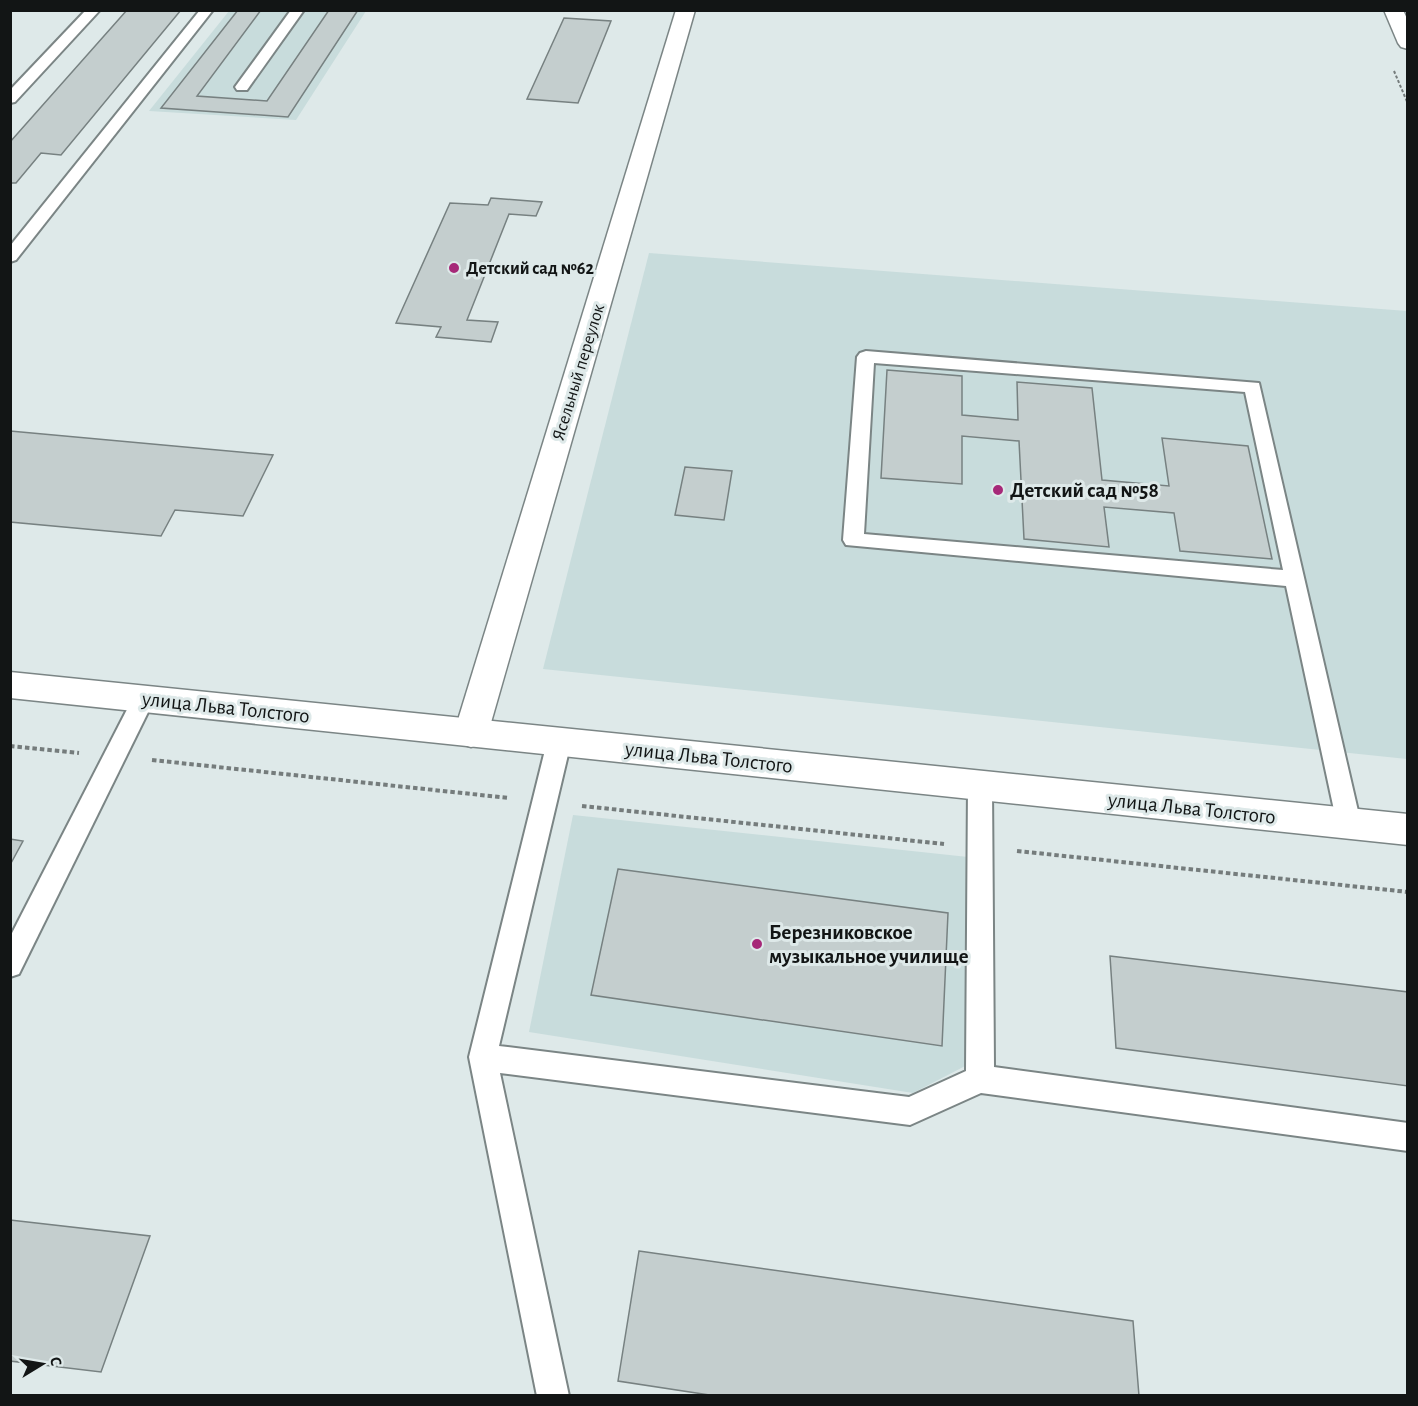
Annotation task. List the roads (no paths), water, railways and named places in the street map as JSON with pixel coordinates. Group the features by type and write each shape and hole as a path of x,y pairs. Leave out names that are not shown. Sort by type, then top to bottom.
{"street":[{"name":"Ясельный переулок","path":"471,733 686,10"},
{"path":"1393,10 1407,43"},
{"name":"улица Льва Толстого","path":"10,685 1407,830"}],"lane":[{"path":"10,99 94,10"},
{"path":"12,253 207,10"},
{"path":"242,87 298,10"},
{"path":"1295,579 853,540 866,357 1253,387 1349,824"},
{"path":"10,965 144,698"},
{"path":"553,1395 483,1057 559,742"},
{"path":"980,786 980,1078"},
{"path":"483,1057 910,1111 980,1078 1407,1137"}],"place":[{"name":"Детский сад №62","path":"454,268"},
{"name":"Детский сад №58","path":"998,490"},
{"name":"Березниковское музыкальное училище","path":"757,944"}]}
